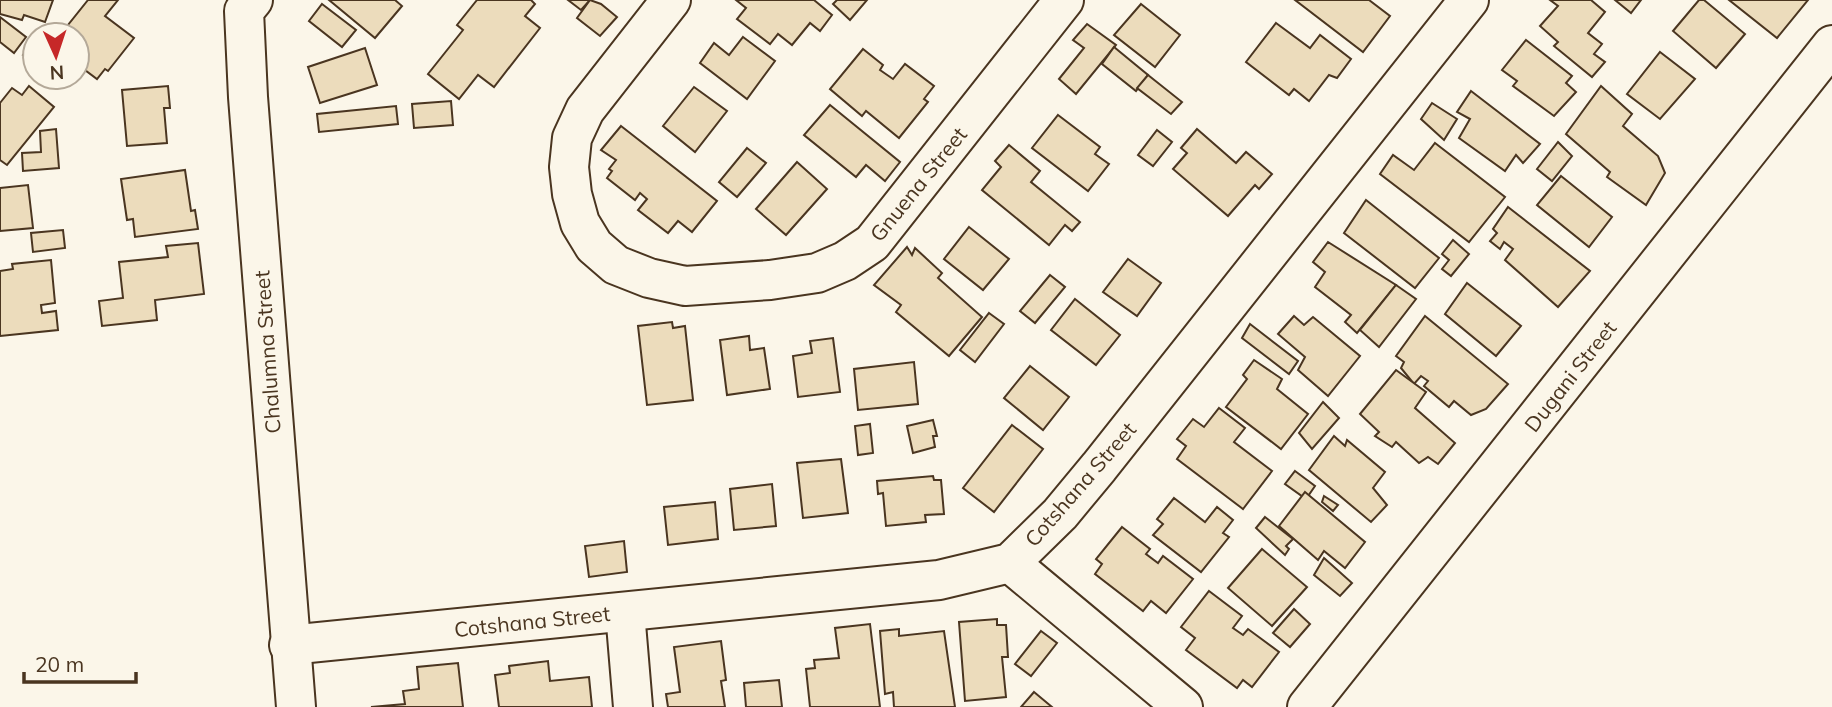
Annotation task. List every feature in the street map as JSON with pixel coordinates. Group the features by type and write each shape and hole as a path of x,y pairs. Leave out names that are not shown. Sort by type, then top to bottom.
{"street":[{"name":"Gnuena Street","path":"671,0 585,110 572,138 569,167 572,194 580,223 594,246 616,265 649,278 685,286 770,280 817,273 845,261 872,243 1064,0"},
{"name":"Cotshana Street","path":"289,645 939,580 1010,564 1060,514 1099,467 1461,3"},
{"name":"Chalumna Street","path":"242,4 289,645 296,707"},
{"name":"Dugani Street","path":"1307,707 1832,45"},
{"path":"1010,564 1183,707"},
{"path":"625,612 633,707"}],"building":[{"path":"0,0 53,0 45,21 24,15 22,20 0,14"},
{"path":"88,0 118,0 105,16 134,38 108,71 105,69 97,79 91,74 91,21 71,21"},
{"path":"329,0 395,0 402,6 375,38"},
{"path":"477,0 531,0 535,4 525,16 540,28 494,87 478,75 459,99 428,74 463,30 457,25"},
{"path":"568,0 590,0 581,10"},
{"path":"590,0 601,4 617,17 600,36 577,18"},
{"path":"736,0 814,0 832,15 820,31 810,23 792,45 778,34 770,44 737,19 746,8"},
{"path":"837,0 867,0 850,20 833,4"},
{"path":"1295,0 1369,0 1390,16 1363,52"},
{"path":"1550,0 1591,0 1605,12 1588,33 1602,44 1594,54 1605,62 1592,77 1554,46 1558,42 1540,26 1558,6"},
{"path":"1615,0 1641,0 1631,13"},
{"path":"1699,0 1704,0 1745,34 1716,68 1673,31"},
{"path":"1729,0 1808,0 1777,38"},
{"path":"322,4 356,30 342,47 309,21"},
{"path":"1141,4 1180,35 1155,67 1114,35"},
{"path":"0,17 21,33 21,44 14,53 0,42"},
{"path":"1276,23 1310,48 1320,35 1351,59 1337,78 1329,75 1309,101 1294,89 1289,95 1246,62"},
{"path":"1087,24 1116,45 1076,94 1059,79 1084,48 1073,40"},
{"path":"743,37 775,61 747,99 700,63 714,43 729,55"},
{"path":"1526,40 1572,76 1566,83 1576,92 1554,116 1513,86 1517,81 1502,70"},
{"path":"1114,47 1148,75 1136,91 1102,64"},
{"path":"365,48 377,85 320,103 308,67"},
{"path":"863,49 883,65 880,70 893,79 905,64 934,86 924,99 928,102 899,138 866,111 862,116 830,89"},
{"path":"1660,52 1695,79 1660,119 1627,94"},
{"path":"1148,75 1182,102 1171,114 1137,88"},
{"path":"168,86 170,108 164,108 167,143 127,146 122,90"},
{"path":"1601,86 1632,114 1623,126 1658,156 1665,173 1646,205 1607,177 1610,172 1566,134"},
{"path":"694,87 727,111 695,152 663,126"},
{"path":"12,88 22,95 25,91 35,91 54,107 7,165 0,160 0,103"},
{"path":"1471,91 1540,144 1523,163 1516,155 1505,171 1459,138 1470,119 1457,112"},
{"path":"451,101 453,125 414,128 412,104"},
{"path":"1432,103 1457,119 1444,140 1421,119"},
{"path":"830,105 900,162 885,181 866,165 856,177 804,135"},
{"path":"396,106 398,124 319,132 317,114"},
{"path":"1058,115 1100,147 1095,154 1109,164 1088,191 1032,148"},
{"path":"621,126 717,201 692,232 678,221 668,233 638,210 647,199 640,193 635,200 607,178 612,171 609,169 616,160 601,150"},
{"path":"56,129 59,168 23,171 22,153 41,152 40,131"},
{"path":"1197,129 1236,163 1246,152 1272,174 1259,189 1255,185 1228,216 1173,169 1187,153 1181,148"},
{"path":"1157,130 1172,142 1153,166 1138,155"},
{"path":"1558,142 1572,156 1552,181 1537,169"},
{"path":"1435,143 1505,197 1469,242 1380,174 1393,155 1414,170"},
{"path":"1009,145 1040,171 1031,182 1080,222 1072,231 1065,225 1049,245 982,190 1001,167 995,161"},
{"path":"747,148 766,163 737,197 719,182"},
{"path":"797,162 827,189 786,235 756,209"},
{"path":"185,170 191,211 195,210 198,229 135,237 133,219 127,220 121,179"},
{"path":"1561,176 1612,217 1589,247 1537,205"},
{"path":"28,185 33,228 0,231 0,188"},
{"path":"1366,200 1439,258 1415,288 1344,233"},
{"path":"1508,207 1590,271 1558,307 1505,260 1513,249 1504,242 1500,249 1490,241 1497,233 1493,229"},
{"path":"969,227 1009,259 983,290 944,259"},
{"path":"63,230 65,248 33,252 31,233"},
{"path":"1453,240 1469,254 1451,276 1442,269 1449,260 1442,254"},
{"path":"1328,242 1396,285 1357,333 1345,322 1351,315 1315,287 1325,272 1313,262"},
{"path":"198,243 204,294 155,300 157,320 102,326 99,301 123,298 119,262 168,257 166,246"},
{"path":"907,247 912,255 915,248 942,273 938,278 982,317 949,356 896,312 901,305 874,285"},
{"path":"1128,259 1161,283 1137,316 1103,292"},
{"path":"51,260 55,303 41,305 42,313 56,311 58,330 0,336 0,271 13,269 12,264"},
{"path":"1050,275 1065,287 1035,323 1020,311"},
{"path":"1467,283 1521,326 1496,356 1445,314"},
{"path":"1396,285 1416,299 1379,347 1360,330"},
{"path":"1075,299 1120,335 1096,365 1051,330"},
{"path":"989,313 1004,324 975,362 960,350"},
{"path":"1294,316 1304,325 1313,317 1360,356 1328,396 1298,370 1305,357 1278,334"},
{"path":"1425,316 1508,384 1486,409 1471,415 1454,401 1449,407 1424,386 1428,381 1421,376 1414,384 1401,368 1404,362 1396,356"},
{"path":"672,322 673,328 685,326 693,400 647,405 638,326"},
{"path":"1250,324 1298,361 1289,374 1242,338"},
{"path":"749,336 750,350 764,348 770,389 727,395 720,340"},
{"path":"833,338 840,392 798,397 793,356 812,353 810,341"},
{"path":"1254,360 1282,379 1277,389 1308,414 1281,449 1226,407 1247,379 1243,375"},
{"path":"914,362 918,404 858,410 854,369"},
{"path":"1030,366 1069,397 1043,430 1004,398"},
{"path":"1396,370 1426,392 1415,408 1455,443 1438,464 1428,457 1419,463 1396,442 1392,447 1375,436 1379,432 1360,414"},
{"path":"1323,402 1339,418 1312,449 1299,433"},
{"path":"1219,408 1245,428 1234,442 1272,471 1243,509 1177,459 1186,446 1177,439 1193,419 1204,427"},
{"path":"933,420 937,436 933,436 935,447 913,453 907,426"},
{"path":"870,424 873,453 858,455 855,426"},
{"path":"1012,425 1043,449 994,512 963,488"},
{"path":"1334,436 1345,446 1347,440 1385,472 1373,488 1387,505 1371,522 1309,470"},
{"path":"841,459 848,513 803,518 797,463"},
{"path":"1295,471 1315,486 1306,499 1285,484"},
{"path":"933,476 934,480 941,480 944,514 925,515 926,522 886,526 883,493 878,494 877,481"},
{"path":"772,484 776,526 734,530 730,489"},
{"path":"1305,492 1365,542 1345,568 1324,551 1318,560 1279,526"},
{"path":"1324,496 1338,505 1333,511 1322,502"},
{"path":"1174,498 1205,522 1217,507 1233,520 1223,533 1229,537 1201,572 1153,535 1163,524 1157,519"},
{"path":"715,502 718,539 668,545 664,507"},
{"path":"1265,517 1293,539 1286,546 1289,549 1285,555 1256,528"},
{"path":"1122,527 1150,549 1146,554 1158,563 1163,556 1193,579 1166,613 1151,601 1143,611 1095,574 1102,564 1096,559"},
{"path":"624,541 627,572 589,577 585,546"},
{"path":"1262,549 1307,587 1272,626 1228,588"},
{"path":"1324,558 1352,583 1340,596 1314,575"},
{"path":"1209,591 1242,616 1233,628 1243,635 1248,629 1279,652 1252,687 1243,680 1237,688 1186,650 1195,638 1181,627"},
{"path":"1294,609 1310,624 1290,647 1273,633"},
{"path":"997,619 997,625 1006,625 1008,657 1002,657 1006,697 965,701 959,622"},
{"path":"870,624 880,707 810,707 806,669 815,668 814,660 839,658 835,628"},
{"path":"899,629 899,636 944,631 955,707 894,707 893,692 885,694 880,631"},
{"path":"1041,631 1057,643 1031,676 1015,664"},
{"path":"721,641 726,680 721,681 725,707 668,707 666,694 680,692 674,647"},
{"path":"548,661 550,681 589,677 592,707 499,707 495,675 510,673 509,666"},
{"path":"458,663 463,707 371,707 405,704 403,691 419,689 417,667"},
{"path":"779,680 782,707 746,707 744,683"},
{"path":"1034,692 1052,707 1021,707"}]}
